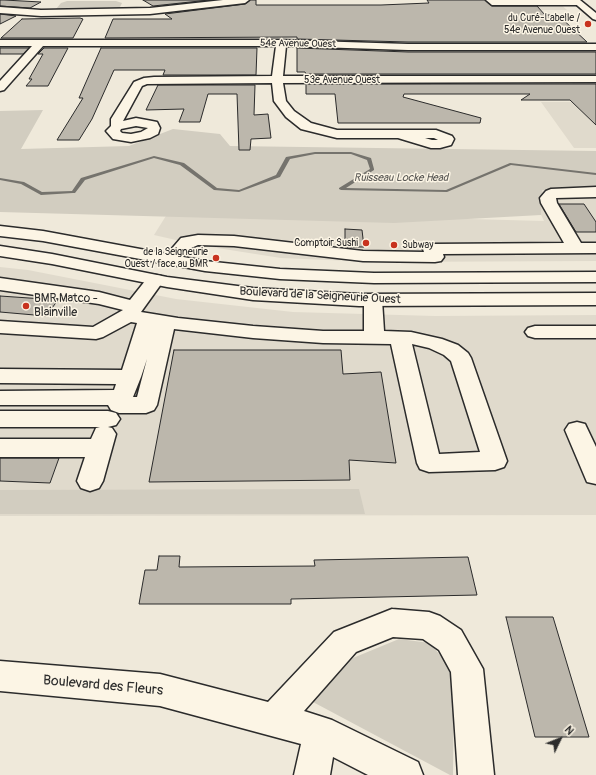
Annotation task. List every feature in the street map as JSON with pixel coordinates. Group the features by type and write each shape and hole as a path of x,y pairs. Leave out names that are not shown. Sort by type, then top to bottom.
{"street":[{"path":"0,11 41,13 150,11 190,13 199,9 198,6 245,0"},
{"path":"490,0 492,2 577,2 593,15 596,22"},
{"path":"41,13 55,2"},
{"path":"123,12 128,2"},
{"path":"554,10 548,4 577,2"},
{"name":"54e Avenue Ouest","path":"0,43 281,43 408,47 596,47"},
{"path":"2,84 40,43"},
{"path":"281,43 277,80 280,102 285,110 306,126 321,131 337,134 399,134"},
{"name":"53e Avenue Ouest","path":"117,126 117,119 138,84 144,81 596,79"},
{"path":"575,248 549,203 548,198 551,194 557,193 596,192"},
{"name":"Boulevard de la Seigneurie Ouest","path":"0,231 42,236 171,260 280,274 374,278 596,277"},
{"path":"90,481 100,448 120,399 155,280 183,245 198,240 234,242 371,256 435,257 432,249 596,248"},
{"name":"Boulevard de la Seigneurie Ouest","path":"0,251 52,259 155,280 253,294 373,300 596,300"},
{"path":"371,256 374,278"},
{"path":"0,284 99,298 144,316 281,335 374,337 400,338 420,339 435,343 451,350 461,358 495,462 429,463 400,338"},
{"path":"373,300 374,337"},
{"path":"0,327 96,333 144,316"},
{"path":"0,376 146,405 144,316"},
{"path":"535,332 596,332"},
{"path":"0,398 120,399"},
{"path":"0,419 120,399"},
{"path":"577,430 596,475"},
{"path":"0,448 100,448"},
{"path":"274,720 344,642 392,623 429,626 450,640 467,668 476,775"},
{"name":"Boulevard des Fleurs","path":"0,676 160,690 320,732 404,775"},
{"path":"312,775 320,732"}],"shaded area":[{"path":"481,0 556,0 567,10 489,10"},
{"path":"67,1 116,1 122,3 119,9 56,9 61,3"},
{"path":"571,82 596,83 596,148 574,148 541,102 590,102"},
{"path":"43,110 21,149 129,146 173,129 220,134 230,146 596,151 596,190 542,190 541,215 394,223 0,212 0,111"},
{"path":"529,189 596,190 596,261 375,262 281,258 198,245 154,235 169,211 544,221"},
{"path":"0,267 28,270 176,299 293,312 435,316 596,315 596,515 0,516"},
{"path":"359,489 365,514 0,514 0,490"},
{"path":"399,639 430,643 454,672 453,775 450,775 313,702 353,658"}],"building":[{"path":"0,0 41,2 30,8 0,6"},
{"path":"143,0 209,0 153,6"},
{"path":"250,0 256,0 256,5 381,5 429,3 427,0 485,0 492,6 537,6 545,15 558,15 587,42 408,42 297,39 297,37 105,38 113,19 172,19 165,14 245,4"},
{"path":"0,14 16,16 0,24"},
{"path":"22,19 83,19 73,38 1,38"},
{"path":"0,48 29,48 23,54 0,54"},
{"path":"44,48 68,48 48,86 26,86 32,79 29,79 43,54 38,54"},
{"path":"101,48 257,48 256,75 163,75 165,70 114,70 92,119 79,140 57,140 83,98 79,98"},
{"path":"297,48 408,52 596,52 596,74 306,74 305,72 297,72"},
{"path":"306,84 596,84 596,125 570,100 521,100 530,94 404,94 403,97 481,118 480,123 338,123 335,94 306,94"},
{"path":"158,85 255,85 254,115 268,114 271,138 251,139 250,150 239,150 237,94 208,94 200,122 179,122 184,109 146,110"},
{"path":"559,204 584,204 596,222 596,232 576,232"},
{"path":"345,229 362,230 364,247 345,247"},
{"name":"BMR Matco - Blainville","path":"0,296 58,300 46,316 0,312"},
{"path":"174,350 341,350 343,374 381,372 396,463 349,460 350,480 149,482"},
{"path":"0,458 59,458 50,483 0,481"},
{"path":"159,556 180,556 179,567 315,566 314,560 468,557 477,595 291,599 291,604 139,604 145,570 157,570"},
{"path":"506,617 553,617 589,737 535,737"}],"waterway":[{"name":"Ruisseau Locke Head","path":"0,179 22,183 41,194 73,192 83,179 154,157 182,164 216,189 239,191 278,176 288,158 315,153 351,153 369,159 372,169 341,189 447,191 510,164 596,174"}],"place":[{"name":"du Curé-Labelle / 54e Avenue Ouest","path":"588,24"},
{"name":"Comptoir Sushi","path":"366,243"},
{"name":"Subway","path":"394,245"},
{"name":"de la Seigneurie Ouest / face au BMR","path":"216,258"},
{"name":"BMR Matco - Blainville","path":"26,306"}]}
